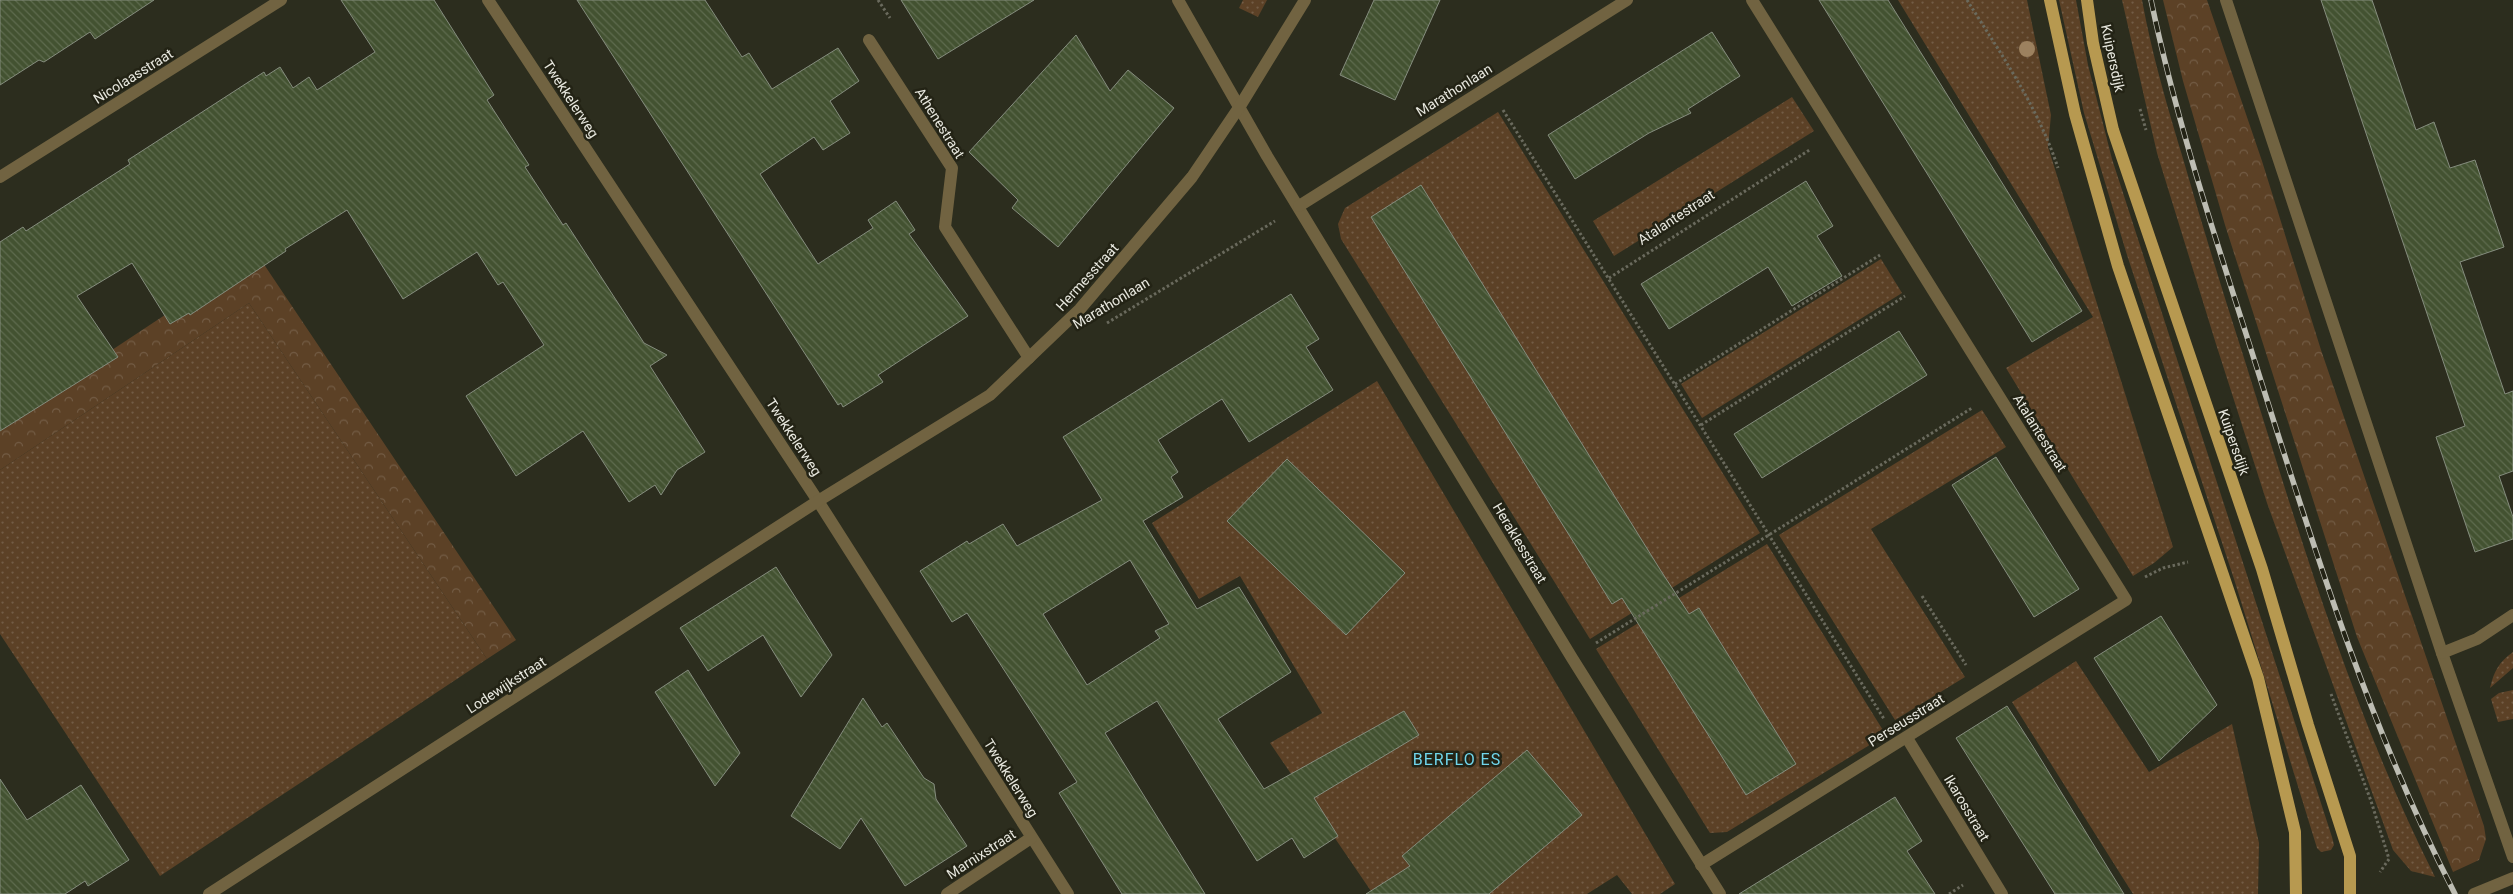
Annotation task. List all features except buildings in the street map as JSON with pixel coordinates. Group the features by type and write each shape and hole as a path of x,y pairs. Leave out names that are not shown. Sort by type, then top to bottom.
{"main road":[{"path":"2050,0 2075,114 2118,266 2258,678 2295,832 2296,894"},
{"name":"Kuipersdijk","path":"2087,0 2093,44 2113,130 2262,569 2308,725 2350,856 2350,894"}],"street":[{"name":"Nicolaasstraat","path":"0,177 281,0"},
{"name":"Twekkelerweg","path":"488,0 818,501 1068,894"},
{"path":"1178,0 1267,156 1299,206"},
{"name":"Hermesstraat","path":"818,501 990,395 1080,309 1192,177 1240,106 1305,0"},
{"name":"Marathonlaan","path":"1299,206 1627,0"},
{"name":"Atalantestraat","path":"1752,0 2126,600"},
{"path":"2226,0 2442,652 2513,857"},
{"name":"Athenestraat","path":"869,40 952,168 946,227 1029,358"},
{"name":"Heraklesstraat","path":"1299,206 1572,658 1720,894"},
{"name":"Lodewijkstraat","path":"209,894 818,501"},
{"name":"Perseusstraat","path":"1701,865 2126,600"},
{"path":"2442,652 2477,639 2513,615"},
{"name":"Ikarosstraat","path":"1903,740 2002,894"},
{"name":"Marnixstraat","path":"947,894 1031,838"},
{"path":"2474,894 2513,878"}],"path":[{"path":"1967,0 2017,79 2049,140 2061,177"},
{"path":"1488,86 1769,535 1903,740"},
{"name":"Atalantestraat","path":"1609,278 1835,134"},
{"name":"Marathonlaan","path":"1098,328 1299,206"},
{"path":"1675,384 1902,241"},
{"path":"1701,426 1928,282"},
{"path":"1572,658 1997,393"},
{"path":"2126,600 2142,579 2163,568 2188,562 2191,571"},
{"path":"1922,596 1969,670"}],"green space":[{"path":"1243,0 1267,0 1258,17 1239,8"},
{"path":"1898,0 2027,0 2051,115 2048,147 2173,547 2154,563 2133,576 2006,368 2093,317"},
{"path":"2059,0 2076,0 2088,65 2112,159 2332,837 2334,845 2331,850 2321,852 2317,848 2234,579 2127,255 2084,113"},
{"path":"2122,0 2142,0 2161,82 2198,211 2307,556 2329,621 2378,751 2405,815 2435,877 2411,871 2393,850 2267,503 2157,153"},
{"path":"2163,0 2207,0 2262,161 2321,350 2484,826 2486,839 2479,860 2453,872 2357,637 2225,225 2183,81"},
{"path":"1792,97 1814,131 1614,256 1593,221"},
{"path":"1498,112 1760,533 1590,639 1341,239 1338,224 1345,208"},
{"path":"257,254 516,640 487,659 249,303 0,470 0,424"},
{"path":"1881,259 1902,293 1702,418 1681,384"},
{"path":"249,303 487,659 160,876 0,634 0,470"},
{"path":"1377,381 1675,884 1660,894 1632,894 1617,875 1587,894 1373,894 1270,743 1322,713 1240,576 1199,599 1152,523"},
{"path":"1982,410 2006,447 1871,529 1965,677 1895,720 1779,535"},
{"path":"1767,544 1886,735 1727,832 1710,833 1596,649"},
{"path":"2513,652 2513,668 2490,688 2498,667"},
{"path":"2076,661 2149,772 2232,724 2259,843 2258,894 2133,894 2012,702"},
{"path":"2513,690 2513,719 2498,722 2491,699 2499,693"}],"railway":[{"path":"2151,0 2187,145 2325,579 2397,770 2455,894"}],"district":[{"name":"BERFLO ES","path":"1457,759"}]}
